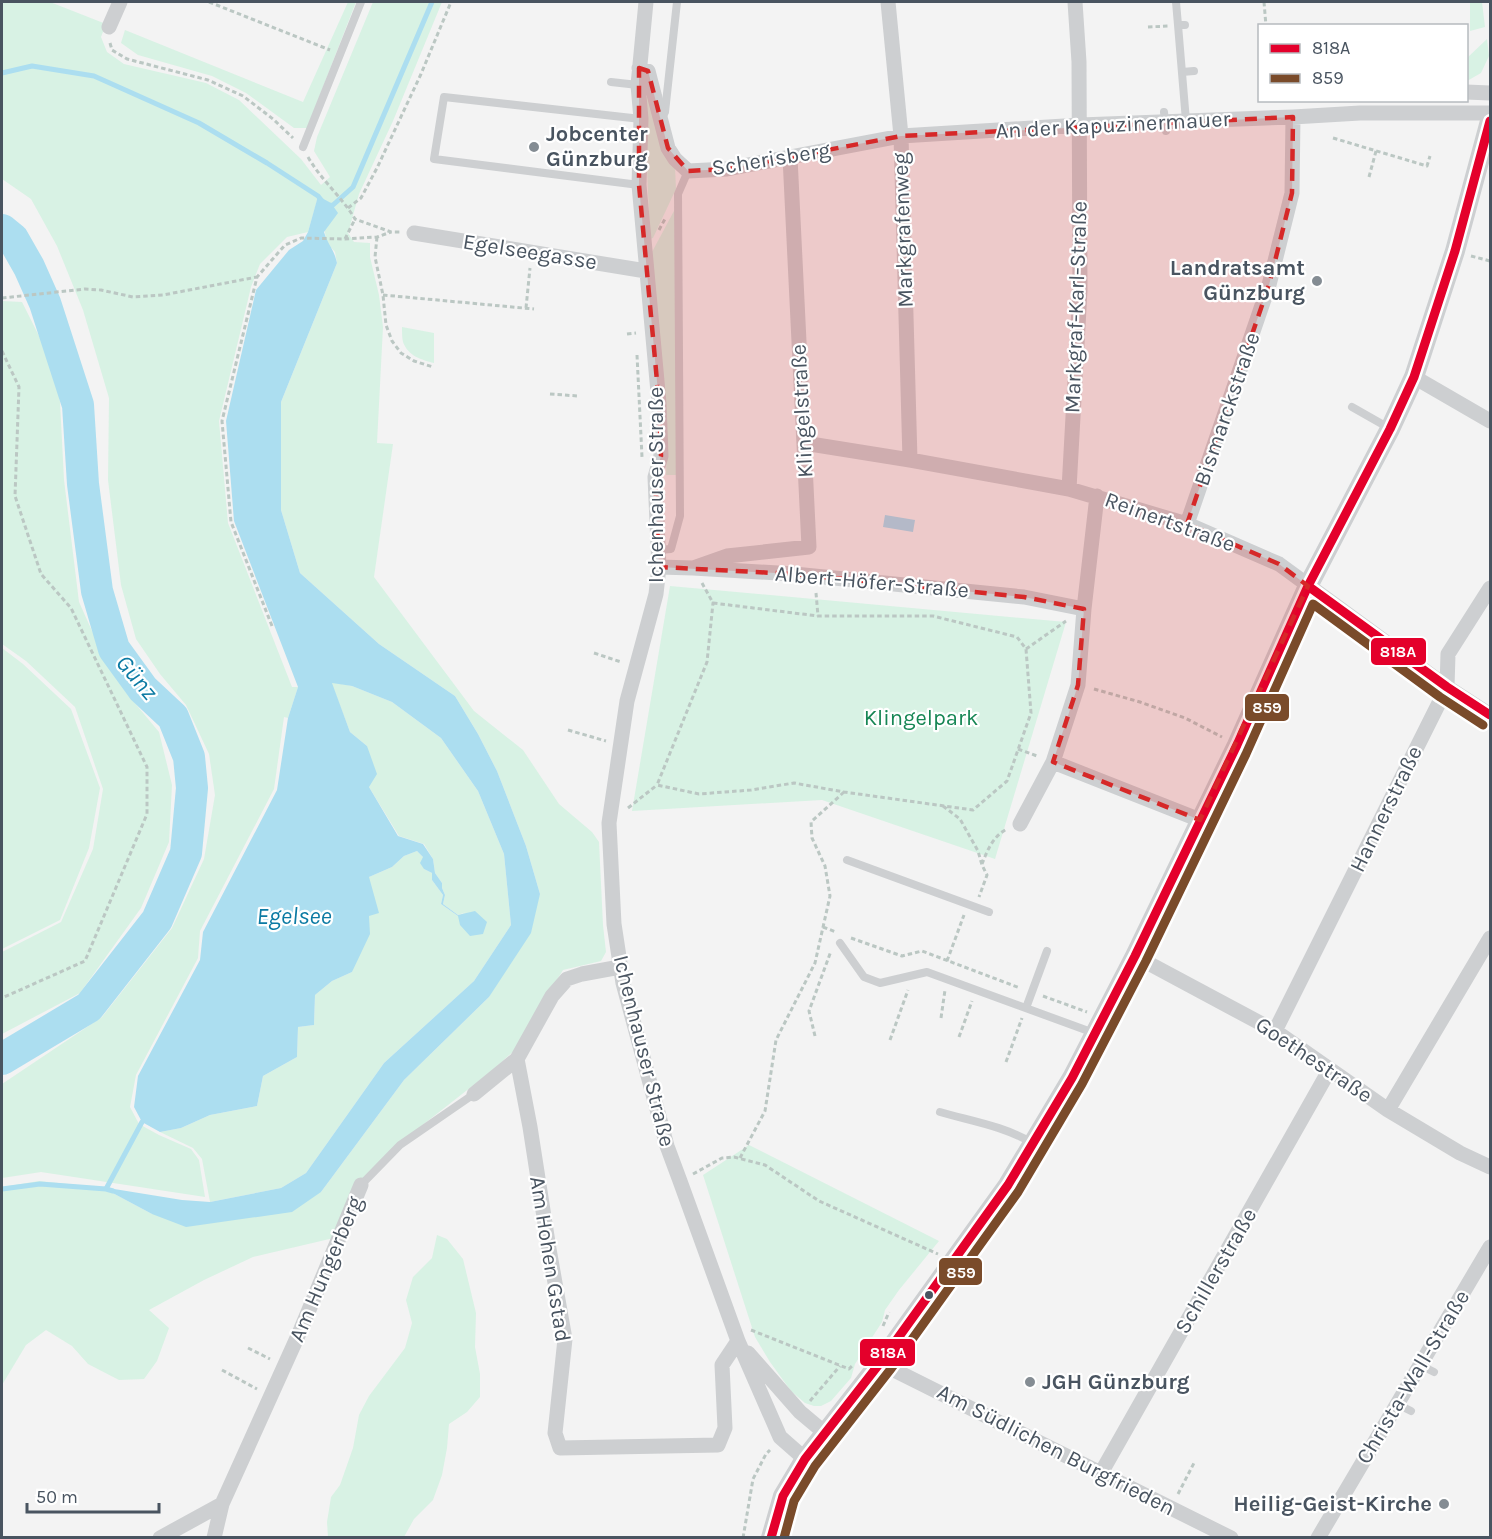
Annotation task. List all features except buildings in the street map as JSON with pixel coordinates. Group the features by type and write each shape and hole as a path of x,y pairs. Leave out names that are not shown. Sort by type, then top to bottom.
{"street":[{"path":"109,27 120,2"},
{"name":"Ichenhauser Straße","path":"646,2 638,85 641,119 639,185 659,403 661,456 655,477 659,567 656,594 627,701 609,823 614,924 623,983 668,1146 738,1341 780,1437 805,1459"},
{"name":"Markgrafenweg","path":"888,2 901,136 910,459"},
{"name":"Markgraf-Karl-Straße","path":"1069,489 1080,290 1079,62 1075,2"},
{"name":"Scherisberg","path":"639,68 648,71 668,148 675,159 688,171 727,169 901,136"},
{"path":"1468,92 1491,93"},
{"name":"An der Kapuzinermauer","path":"1360,113 1388,102"},
{"name":"An der Kapuzinermauer","path":"901,136 1080,125 1126,119 1165,122 1360,113 1491,113"},
{"name":"Bismarckstraße","path":"1187,524 1269,285 1292,193 1293,117"},
{"path":"771,1538 783,1496 805,1459 880,1363 1008,1185 1072,1078 1135,956 1237,745 1308,586 1390,429 1414,376 1455,251 1491,121"},
{"name":"Klingelstraße","path":"693,568 727,556 809,547 790,157"},
{"name":"Egelseegasse","path":"414,233 646,271"},
{"path":"1414,376 1491,421"},
{"name":"Reinertstraße","path":"804,443 910,459 1069,489 1187,524 1279,564 1447,687 1491,715"},
{"path":"1020,824 1053,762 1078,685 1097,496"},
{"name":"Albert-Höfer-Straße","path":"659,567 815,576 1024,597 1084,609"},
{"name":"Hannerstraße","path":"1275,1031 1447,687 1448,654 1491,588"},
{"path":"1053,762 1200,820"},
{"path":"1388,1110 1491,938"},
{"name":"Goethestraße","path":"1135,956 1275,1031 1388,1110 1460,1153 1491,1167"},
{"path":"517,1059 552,996 567,979 582,974 620,968"},
{"name":"Am Hungerberg","path":"474,1094 517,1059"},
{"name":"Am Hohen Gstad","path":"517,1059 565,1339 555,1433 560,1448 718,1445 725,1428 722,1365 738,1341"},
{"name":"Schillerstraße","path":"1101,1473 1330,1070"},
{"name":"Am Hungerberg","path":"214,1538 222,1504 362,1185"},
{"name":"Christa-Wall-Straße","path":"1318,1538 1491,1247"},
{"name":"Ichenhauser Straße","path":"738,1341 800,1412 825,1433"},
{"name":"Am Südlichen Burgfrieden","path":"880,1363 1231,1538"},
{"path":"160,1538 222,1504"}],"lane":[{"path":"303,147 361,2"},
{"path":"662,120 665,112 677,2"},
{"path":"1176,2 1181,25 1185,121"},
{"path":"1182,72 1194,71"},
{"path":"611,82 638,85"},
{"path":"639,185 434,159 444,97 641,119"},
{"path":"658,550 671,549 681,516 678,194 688,171"},
{"path":"1352,407 1390,429"},
{"path":"847,860 989,912"},
{"path":"837,942 864,977 880,983 927,972 1095,1034"},
{"path":"1026,1008 1047,951"},
{"name":"Am Hungerberg","path":"362,1185 400,1145 474,1094"},
{"path":"940,1112 1007,1131 1033,1144"},
{"path":"1420,1365 1434,1372"},
{"path":"1397,1404 1411,1411"}],"path":[{"path":"209,2 339,54"},
{"path":"347,206 361,198 377,168 421,74 451,2"},
{"path":"1264,2 1266,24"},
{"path":"1148,27 1181,25"},
{"path":"109,27 107,37 112,50 127,60 208,80 243,96 273,119 303,147 315,169 347,206 355,219 391,232 414,233"},
{"path":"1333,138 1428,166 1430,156"},
{"path":"1369,177 1376,151"},
{"path":"657,233 667,215"},
{"path":"345,239 355,219"},
{"path":"272,626 231,522 222,421 257,277 285,245 301,238 377,237 391,232"},
{"path":"377,237 375,257 386,325 392,341 401,353 414,362 433,367"},
{"path":"526,308 531,253"},
{"path":"2,298 85,289 133,297 163,295 257,277"},
{"path":"382,295 534,309"},
{"path":"627,334 636,333 635,323"},
{"path":"636,345 642,457"},
{"path":"2,351 20,387 15,496 40,574 71,608 147,767 147,814 85,961 2,998"},
{"path":"632,390 638,390"},
{"path":"550,394 578,396"},
{"path":"633,410 639,410"},
{"path":"634,428 640,428"},
{"path":"815,576 818,616"},
{"path":"609,823 657,785 707,662 713,603 818,616 933,616 1017,637 1026,649 1031,713 1007,781 973,810 794,783 751,790 699,794 657,785"},
{"path":"1026,649 1084,609"},
{"path":"594,653 637,667"},
{"path":"1078,685 1140,702 1185,718 1237,745"},
{"path":"569,730 613,742"},
{"path":"1018,749 1053,762"},
{"path":"740,1158 765,1110 776,1040 815,963 830,896 825,866 812,838 810,822 844,792"},
{"path":"943,806 960,819 978,851 982,865 988,847 1003,830 1020,824"},
{"path":"815,1036 809,1011 837,942"},
{"path":"890,1040 922,951"},
{"path":"959,1037 982,974"},
{"path":"1006,1062 1026,1008"},
{"path":"696,1172 722,1158 734,1157 765,1165 819,1202 953,1260"},
{"path":"738,1341 750,1330 849,1369 857,1361"},
{"path":"248,1348 284,1366"},
{"path":"222,1370 271,1396"},
{"path":"1171,1508 1195,1461"}],"highlighted area":[{"path":"639,68 648,71 668,148 688,171 727,169 901,136 1293,117 1292,193 1269,285 1187,524 1279,564 1308,586 1200,820 1053,762 1078,685 1084,609 1024,597 794,574 659,567 655,477 661,456 659,403 639,185"}],"green space":[{"path":"2,2 50,2 106,24 101,37 107,52 124,64 206,83 239,100 301,159 321,185 330,177 314,151 317,137 373,2 442,2 393,121 359,194 348,233 354,242 370,243 370,257 379,295 383,327 377,443 393,444 374,577 474,711 523,750 559,804 592,832 599,842 606,952 601,961 563,970 518,1047 494,1069 406,1138 369,1173 338,1237 253,1257 149,1310 169,1328 157,1361 144,1379 119,1380 88,1364 72,1346 46,1330 26,1345 2,1385 2,1187 39,1181 108,1188 107,1190 152,1214 321,1192 404,1080 489,997 540,894 526,846 497,771 455,696 379,644 300,573 281,510 281,402 337,263 335,252 327,243 318,197 308,232 287,237 260,264 251,287 219,421 228,523 292,687 298,687 288,718 284,717 274,789 200,931 198,958 136,1075 130,1107 139,1124 191,1149 199,1160 205,1197 41,1172 2,1178 2,1084 102,1017 172,928 204,859 215,795 209,754 186,705 160,674 136,639 121,585 108,480 109,398 83,310 57,246 31,199 2,179"},
{"path":"348,2 356,2 307,128 294,128 246,93 212,76 138,55 121,43 125,30 303,102"},
{"path":"1470,2 1482,2 1485,27 1470,31"},
{"path":"1487,39 1489,56 1481,73 1468,80 1468,57"},
{"path":"644,97 651,97 675,167 676,189 653,238 650,239"},
{"path":"675,209 677,475 666,475 667,433 652,252"},
{"path":"2,301 22,302 55,368 60,402 64,480 79,602 102,653 129,696 159,732 172,785 169,842 141,908 80,993 2,1034 2,952 61,922 93,849 103,789 75,707 26,661 2,644"},
{"path":"402,327 434,333 434,363 420,359 408,351 403,342"},
{"name":"Klingelpark","path":"670,586 1066,622 995,859 822,800 632,811"},
{"path":"2,648 23,664 71,709 100,788 89,848 60,920 2,949"},
{"path":"331,682 352,686 392,702 441,738 478,791 504,854 511,925 474,981 384,1063 306,1173 281,1188 210,1202 202,1159 193,1148 160,1132 181,1128 210,1115 257,1106 263,1076 297,1057 298,1027 314,1025 315,995 332,981 352,972 369,915 369,877 392,867 404,856 417,851 423,857 424,869 432,873 432,880 443,895 441,904 458,916 466,912 458,915 443,904 445,895 442,883 435,873 433,859 424,844 399,836 369,787 367,746 350,732"},
{"path":"749,1145 939,1241 885,1310 882,1322 855,1364 851,1378 831,1401 821,1406 805,1403 791,1391 755,1337 703,1175"},
{"path":"437,1235 447,1239 463,1259 476,1313 475,1347 480,1374 480,1397 467,1412 449,1424 442,1475 433,1500 414,1519 404,1537 328,1537 327,1522 331,1497 340,1485 353,1448 359,1415 369,1396 405,1348 412,1323 406,1300 413,1277 432,1258"}],"water":[{"name":"Egelsee","path":"318,196 331,203 338,213 324,232 337,263 281,402 281,510 300,573 379,644 455,696 497,771 526,846 540,894 531,933 489,997 404,1080 321,1192 292,1212 186,1227 152,1214 107,1190 108,1188 182,1200 210,1202 281,1188 306,1173 384,1063 474,981 511,925 504,854 478,791 441,738 392,702 352,686 332,683 350,732 367,746 377,774 369,787 398,836 423,844 433,859 435,873 442,883 445,895 443,904 458,915 475,911 487,922 483,934 470,936 460,925 458,916 441,904 443,895 432,880 432,873 424,869 420,863 423,857 417,851 404,856 392,867 369,877 379,913 369,916 370,934 352,972 332,981 315,995 314,1025 298,1027 297,1057 263,1076 257,1106 210,1115 181,1128 160,1132 142,1122 134,1107 138,1076 200,960 203,932 277,790 288,718 298,687 234,521 226,421 256,290 289,250 303,241 308,232"},
{"path":"885,515 915,520 913,532 883,527"}],"waterway":[{"path":"327,206 333,205 353,187 432,2"},
{"path":"2,73 32,66 94,76 199,123 267,163 318,196 322,201"},
{"name":"Günz","path":"2,230 13,239 45,303 78,405 83,484 97,591 114,649 143,689 173,717 189,757 192,788 186,853 157,920 89,1007 2,1059"},
{"path":"106,1189 142,1122"},
{"path":"2,1189 40,1184 113,1191"}],"transit line":[{"name":"818A","path":"771,1538 783,1496 805,1459 880,1363 1008,1185 1072,1078 1135,956 1237,745 1308,586 1390,429 1414,377 1455,251 1490,121"},
{"name":"818A","path":"1308,586 1447,687 1490,715"},
{"name":"859","path":"784,1538 794,1501 815,1466 890,1370 1018,1192 1082,1084 1146,961 1246,754 1313,604 1440,697 1483,725"}],"place":[{"name":"Jobcenter Günzburg","path":"534,147"},
{"name":"Landratsamt Günzburg","path":"1317,281"},
{"name":"JGH Günzburg","path":"1030,1382"},
{"name":"Heilig-Geist-Kirche","path":"1444,1504"}]}
